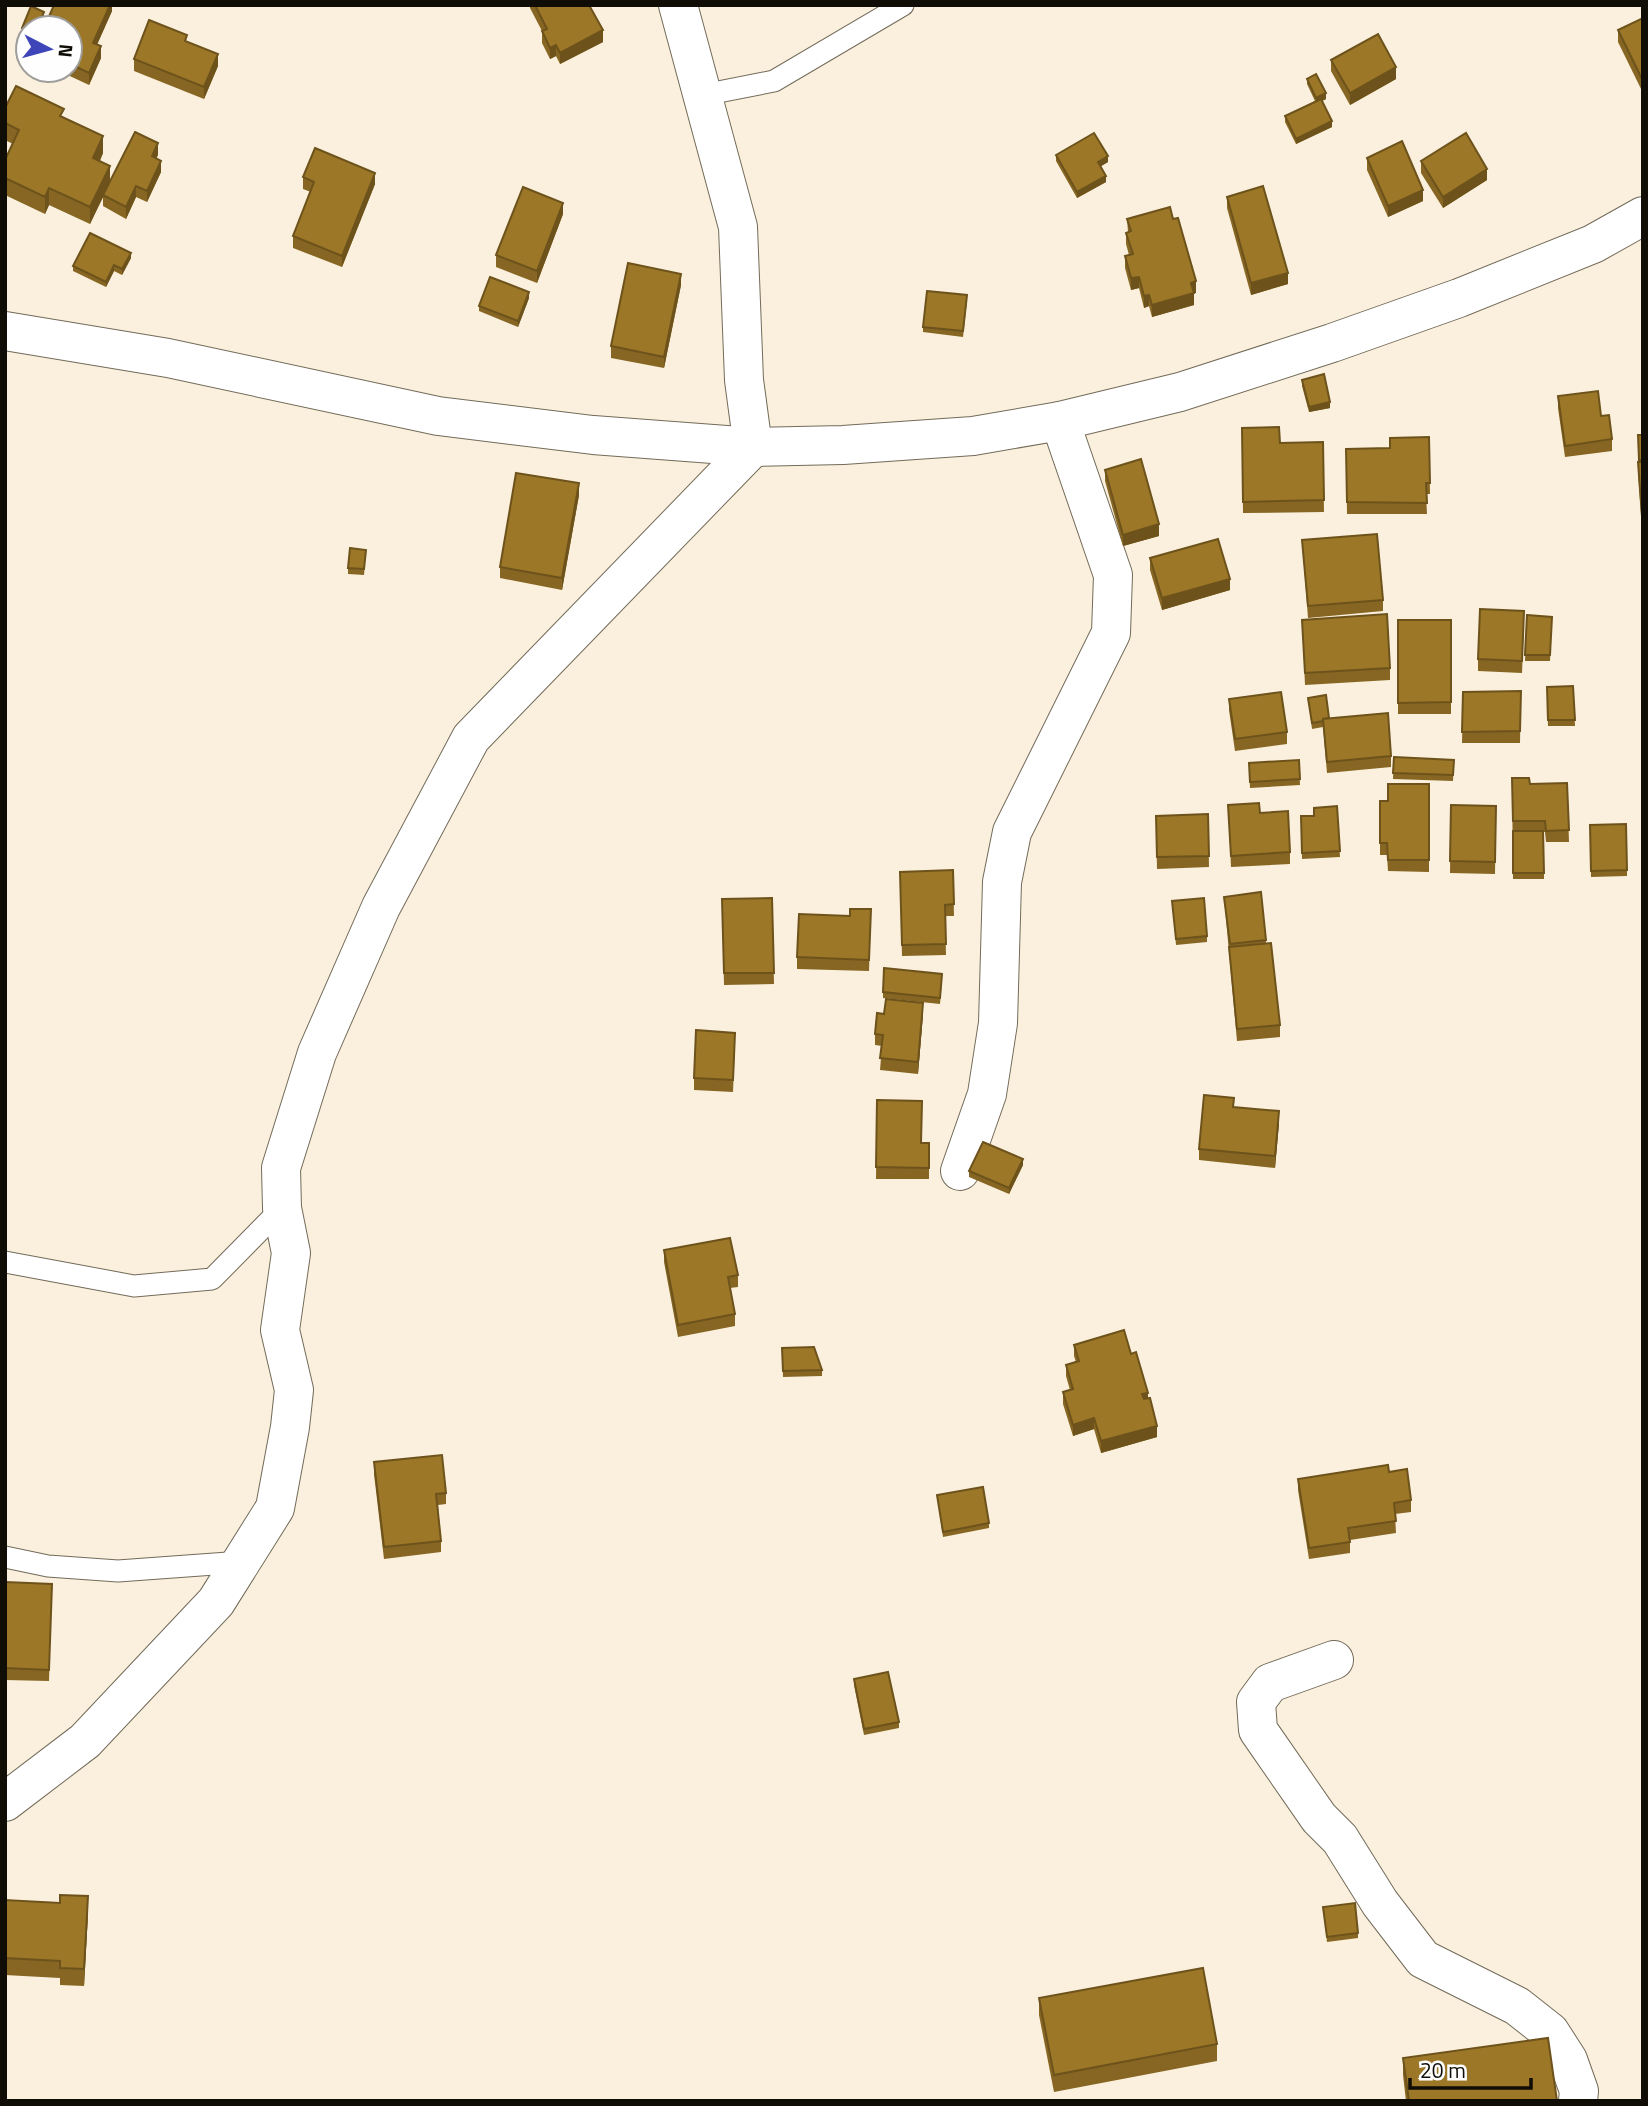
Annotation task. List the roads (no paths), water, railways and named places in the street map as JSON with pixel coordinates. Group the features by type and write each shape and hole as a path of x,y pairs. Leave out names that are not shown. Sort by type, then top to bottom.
{"street":[{"path":"678,5 738,227 744,380 753,447"},
{"path":"5,331 168,358 438,415 593,435 753,447 843,445 973,436 1060,421 1180,392 1332,343 1459,298 1593,244 1643,216"},
{"path":"960,1171 987,1094 998,1023 1002,882 1012,832 1111,633 1114,575 1060,421"},
{"path":"5,1802 85,1741 216,1602 275,1508 294,1390 281,1330 291,1253 282,1208 281,1168 317,1053 381,907 471,738 753,447"},
{"path":"1334,1660 1270,1683 1256,1702 1258,1730 1319,1818 1340,1839 1380,1903 1423,1959 1517,2006 1550,2032 1568,2060 1578,2091 1578,2101"}],"lane":[{"path":"703,94 774,81 903,5"},
{"path":"5,1262 134,1286 212,1279 282,1208"},
{"path":"5,1558 48,1566 118,1571 242,1562"}]}
